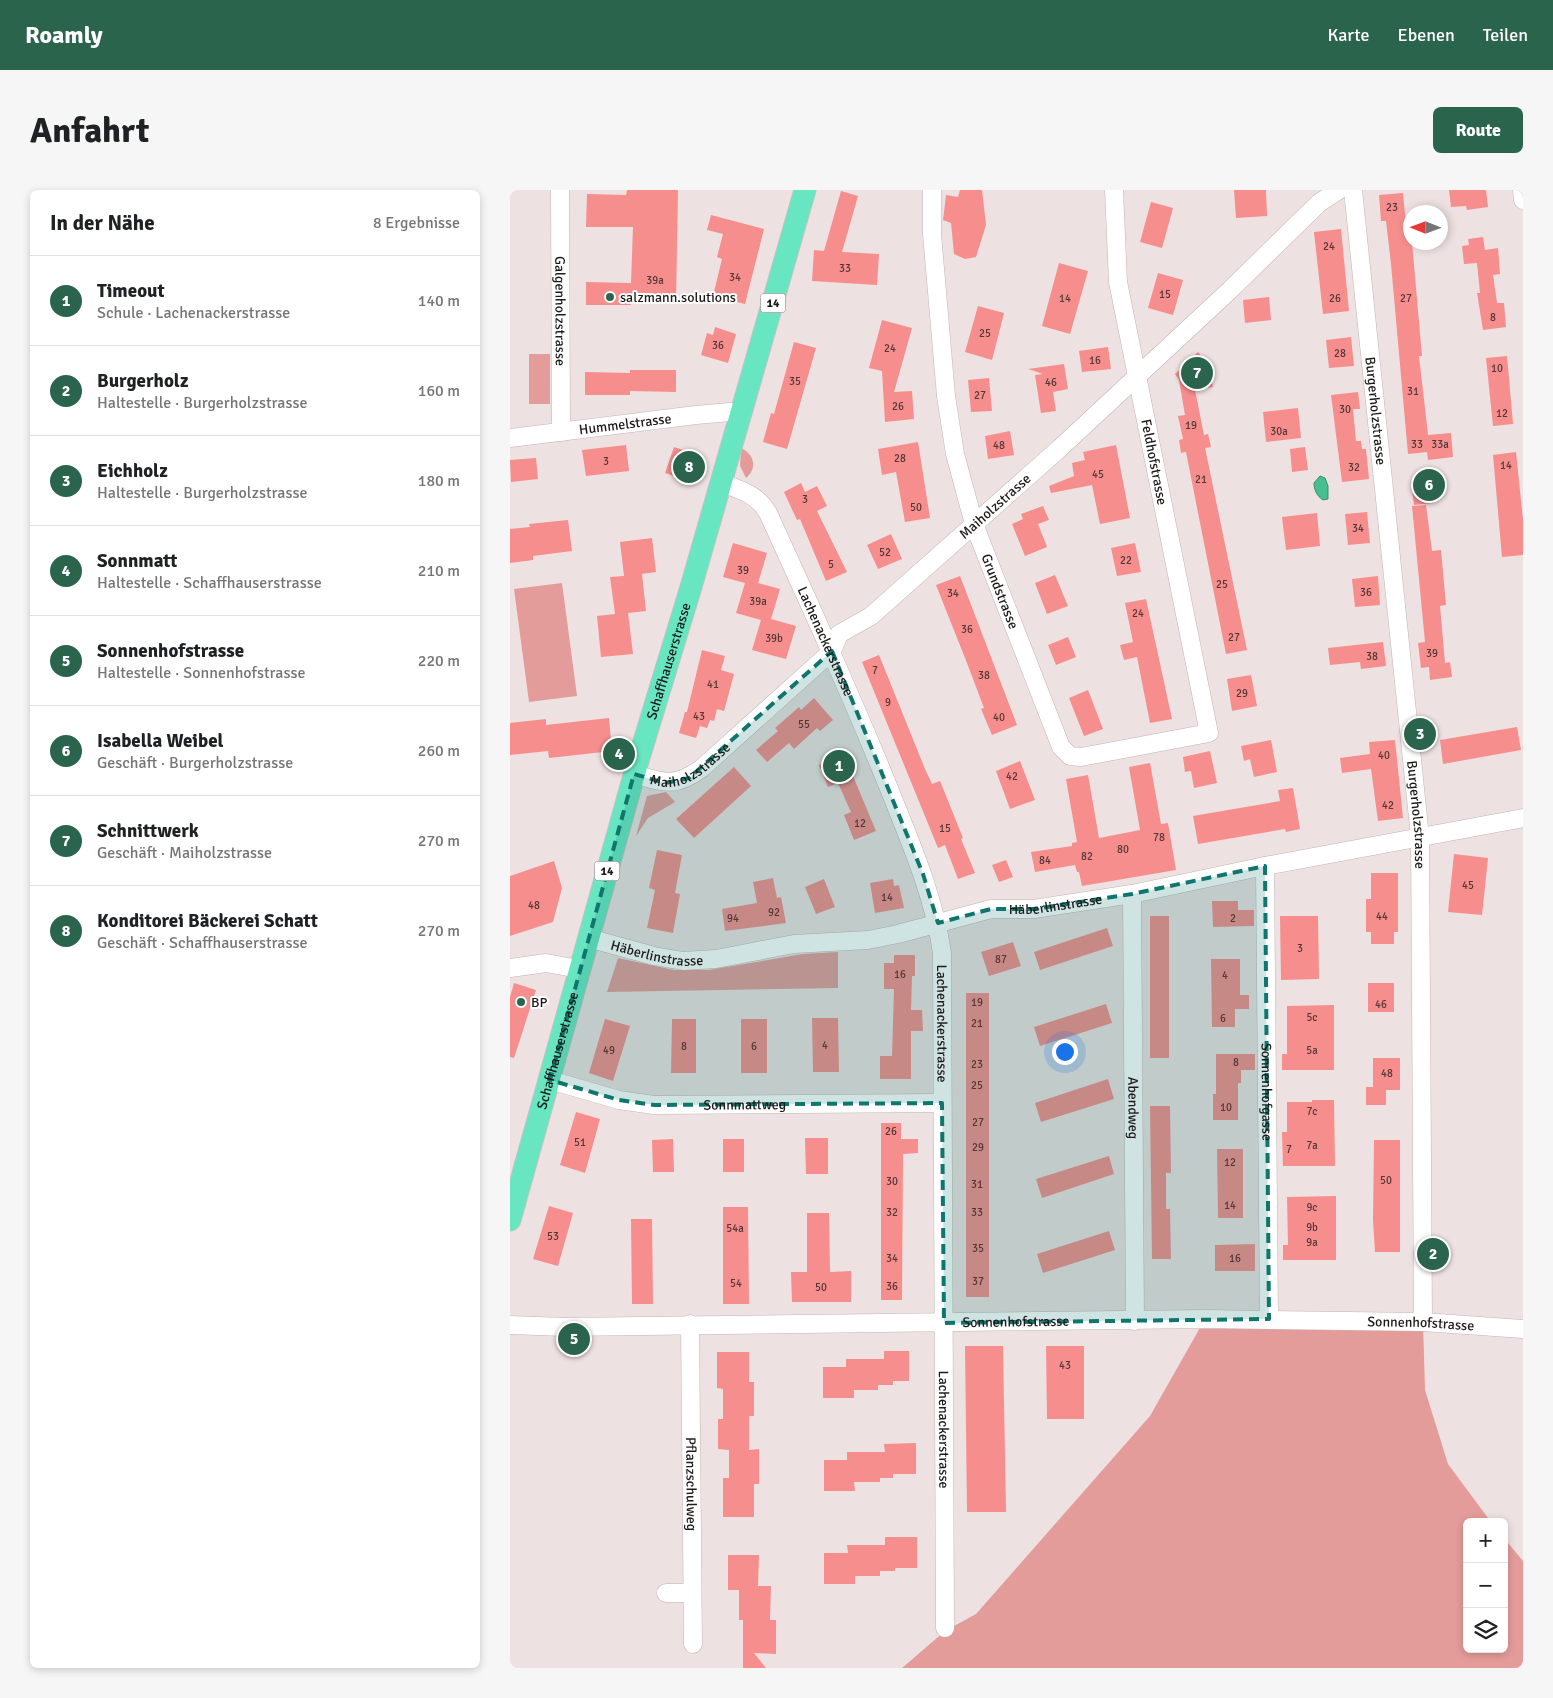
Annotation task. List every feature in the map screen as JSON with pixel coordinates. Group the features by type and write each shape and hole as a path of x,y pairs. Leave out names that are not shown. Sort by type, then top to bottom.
{"main road":[{"name":"Schaffhauserstrasse","path":"510,1220 634,774 721,483 805,190"}],"street":[{"name":"Galgenholzstrasse","path":"560,190 561,432"},
{"name":"Grundstrasse","path":"932,190 932,234 946,396 955,454 974,524 1061,747 1070,756 1081,757 1209,733"},
{"name":"Feldhofstrasse","path":"1114,190 1118,282 1209,733"},
{"name":"Maiholzstrasse","path":"634,774 665,783 676,783 689,778 832,651 839,634 857,626 871,616 1137,378 1248,274 1318,203 1338,190"},
{"name":"Burgerholzstrasse","path":"1353,190 1420,837 1423,1322"},
{"path":"1522,190 1523,200"},
{"name":"Hummelstrasse","path":"510,438 721,412 740,415"},
{"name":"Lachenackerstrasse","path":"721,483 753,495 762,504 832,651 923,874 938,923 942,953 945,1628"},
{"name":"Häberlinstrasse","path":"588,938 654,956 683,961 716,959 794,944 868,940 898,934 991,909 1034,909 1132,894 1265,866 1523,818"},
{"name":"Sonnenhofgasse","path":"1265,866 1269,1319"},
{"name":"Abendweg","path":"1132,894 1135,1321"},
{"path":"510,968 546,963 579,970"},
{"name":"Sonnmattweg","path":"550,1080 619,1100 654,1105 942,1103"},
{"name":"Sonnenhofstrasse","path":"510,1325 524,1327 1269,1319 1423,1322 1523,1329"},
{"name":"Pflanzschulweg","path":"690,1324 692,1644"},
{"path":"666,1593 692,1593"}],"highlighted area":[{"path":"832,651 923,874 938,923 991,909 1034,909 1132,894 1265,866 1269,1319 944,1323 942,1103 654,1105 619,1100 550,1080 634,774 665,783 689,778"}],"shaded area":[{"path":"529,354 550,354 550,404 529,404"},
{"path":"741,448 749,454 753,462 752,470 746,478 740,466"},
{"path":"1320,476 1325,478 1328,486 1328,499 1323,500 1315,490 1314,483"},
{"path":"562,583 577,696 529,702 514,589"},
{"path":"666,792 675,802 648,818 636,836 647,796"},
{"path":"838,952 838,988 607,992 618,958 674,970 709,970 803,954"},
{"path":"1205,1319 1423,1322 1425,1390 1448,1464 1488,1518 1463,1518 1463,1653 1508,1653 1508,1543 1523,1561 1523,1668 902,1668 945,1631 976,1614 1150,1416"}],"building":[{"path":"627,190 678,190 676,302 586,305 586,282 631,283 633,227 586,227 587,194 626,195"},
{"path":"960,190 982,190 986,225 976,257 965,259 954,254 951,223 943,220 946,195 958,197"},
{"path":"1234,190 1266,190 1267,216 1236,218"},
{"path":"1449,190 1486,190 1488,207 1467,210 1466,206 1451,207"},
{"path":"841,191 858,196 842,252 879,254 877,285 812,281 814,250 824,251"},
{"path":"1403,193 1403,250 1413,250 1422,356 1419,356 1428,435 1451,433 1453,457 1428,460 1427,452 1408,454 1391,264 1386,221 1381,221 1379,195"},
{"path":"1151,202 1173,208 1162,248 1140,242"},
{"path":"711,215 764,229 745,304 713,296 722,259 717,257 723,234 707,230"},
{"path":"1341,229 1349,311 1323,314 1314,232"},
{"path":"1483,237 1485,250 1498,248 1500,274 1493,275 1497,303 1504,303 1506,327 1483,330 1477,293 1480,293 1477,263 1464,264 1462,246 1469,245 1468,239"},
{"path":"1059,263 1088,271 1070,334 1042,326"},
{"path":"1158,273 1183,280 1173,315 1148,308"},
{"path":"1269,297 1271,320 1245,323 1243,300"},
{"path":"978,306 1004,313 992,360 965,352"},
{"path":"882,320 912,328 894,392 912,391 914,419 885,422 882,371 869,368"},
{"path":"715,327 736,334 728,363 701,355 707,333 713,335"},
{"path":"1351,337 1354,366 1329,368 1326,340"},
{"path":"794,342 816,348 787,449 763,442 771,413 774,414"},
{"path":"1108,347 1111,369 1082,372 1079,351"},
{"path":"1198,352 1209,365 1213,387 1195,390 1204,435 1208,434 1211,447 1205,448 1247,650 1226,654 1186,452 1181,453 1179,440 1183,439 1178,416 1185,415 1179,380 1175,374"},
{"path":"1507,356 1513,424 1493,426 1486,358"},
{"path":"1064,364 1068,389 1053,392 1056,411 1041,413 1035,375 1043,374 1028,369"},
{"path":"630,370 676,370 676,392 630,391 630,395 585,395 585,372 630,373"},
{"path":"989,378 992,411 971,412 968,380"},
{"path":"1358,392 1360,409 1353,409 1356,441 1361,441 1362,449 1366,449 1369,479 1342,482 1331,395"},
{"path":"1298,408 1301,438 1266,442 1263,412"},
{"path":"1010,431 1014,455 988,459 985,436"},
{"path":"918,442 930,518 905,522 896,472 882,475 878,449"},
{"path":"626,445 629,471 586,476 582,450"},
{"path":"1116,445 1130,518 1100,524 1092,485 1051,493 1049,486 1074,476 1072,463 1085,460 1083,452"},
{"path":"674,447 701,456 692,482 665,473"},
{"path":"1305,447 1308,470 1292,472 1290,449"},
{"path":"1516,452 1523,520 1523,555 1502,557 1493,455"},
{"path":"536,458 538,479 511,482 510,460"},
{"path":"1431,480 1433,503 1414,505 1411,482"},
{"path":"801,483 805,492 817,486 827,506 817,511 847,572 826,581 800,519 797,520 784,492"},
{"path":"1426,505 1432,551 1441,550 1446,605 1440,606 1445,663 1450,662 1452,677 1430,680 1429,667 1421,668 1418,643 1425,642 1412,506"},
{"path":"1043,506 1049,520 1038,524 1047,547 1025,556 1012,524 1023,519 1021,514"},
{"path":"1367,512 1370,543 1348,545 1345,514"},
{"path":"1317,513 1320,546 1286,550 1282,517"},
{"path":"568,520 572,551 533,556 533,560 510,563 510,529 530,527 529,524"},
{"path":"891,534 902,559 878,569 867,545"},
{"path":"652,538 656,572 642,574 646,611 628,613 633,654 601,657 597,616 615,614 610,577 624,576 620,542"},
{"path":"733,543 767,553 758,583 780,589 771,619 796,626 786,659 752,650 761,620 736,613 745,583 723,577"},
{"path":"1135,543 1141,572 1117,576 1111,548"},
{"path":"1055,575 1068,606 1047,614 1035,583"},
{"path":"960,576 1017,725 992,735 981,709 984,708 936,585"},
{"path":"1378,576 1380,605 1355,607 1352,579"},
{"path":"1146,599 1172,719 1150,723 1137,657 1124,660 1120,645 1133,642 1125,603"},
{"path":"1068,637 1076,657 1056,665 1048,645"},
{"path":"1383,642 1386,666 1361,669 1360,662 1330,665 1328,648"},
{"path":"702,650 725,656 721,670 734,674 724,711 717,709 714,721 710,720 707,728 700,726 696,738 679,733 685,712 687,712"},
{"path":"879,655 932,784 940,781 975,873 958,879 945,845 938,848 862,662"},
{"path":"1251,675 1257,706 1232,711 1227,679"},
{"path":"1088,690 1103,729 1084,736 1069,698"},
{"path":"814,698 833,720 820,731 817,728 794,749 789,743 767,762 756,750 778,731 775,728 799,707 801,710"},
{"path":"609,718 612,751 549,758 548,751 510,755 510,723 546,719 546,725"},
{"path":"1517,727 1521,750 1443,764 1440,740"},
{"path":"1271,740 1277,772 1254,777 1250,759 1244,761 1241,746"},
{"path":"1395,740 1403,818 1378,821 1371,769 1342,773 1340,758 1370,754 1369,742"},
{"path":"1210,751 1217,783 1194,788 1191,771 1185,772 1183,757"},
{"path":"841,756 850,778 853,776 876,831 854,840 844,815 851,812 838,783 828,787 819,765"},
{"path":"1020,761 1035,800 1010,809 996,771"},
{"path":"1150,763 1161,824 1168,823 1176,870 1082,886 1079,872 1077,872 1075,865 1035,872 1031,852 1072,846 1072,843 1077,842 1066,779 1088,775 1099,838 1140,830 1129,767"},
{"path":"734,767 751,786 694,838 676,819"},
{"path":"1293,788 1300,829 1286,832 1285,829 1198,844 1193,816 1280,801 1278,790"},
{"path":"657,850 682,855 675,893 680,894 673,933 647,928 655,890 649,888"},
{"path":"1454,854 1488,858 1482,915 1448,912"},
{"path":"1006,860 1013,877 999,882 992,865"},
{"path":"554,861 562,888 553,922 510,936 510,876"},
{"path":"1371,873 1398,873 1398,932 1394,932 1394,944 1371,944 1371,932 1366,932 1366,899 1371,899"},
{"path":"773,878 777,898 781,897 786,923 725,931 722,909 757,903 753,882"},
{"path":"824,879 835,907 816,914 805,887"},
{"path":"893,879 894,886 899,885 904,908 875,913 870,883"},
{"path":"1212,901 1238,901 1238,910 1254,910 1254,926 1213,927"},
{"path":"1150,916 1169,916 1169,1058 1150,1058"},
{"path":"1280,916 1318,916 1319,979 1281,980"},
{"path":"1107,928 1113,946 1040,970 1034,952"},
{"path":"1013,942 1021,966 989,976 981,952"},
{"path":"894,955 915,955 915,976 912,976 911,1010 922,1010 923,1031 911,1031 911,1079 880,1079 880,1056 892,1056 894,989 884,989 884,963 894,963"},
{"path":"1211,959 1240,959 1240,995 1249,995 1249,1009 1235,1009 1235,1027 1212,1027"},
{"path":"514,983 536,990 514,1058 510,1057 510,997"},
{"path":"1368,983 1394,983 1394,1012 1368,1012"},
{"path":"966,993 989,993 989,1297 966,1297"},
{"path":"1106,1004 1112,1023 1040,1046 1034,1027"},
{"path":"1334,1005 1334,1070 1282,1070 1282,1054 1287,1054 1287,1006"},
{"path":"812,1018 838,1018 839,1072 813,1072"},
{"path":"605,1019 630,1026 613,1081 589,1073"},
{"path":"672,1019 696,1019 696,1073 671,1073"},
{"path":"741,1019 767,1019 767,1073 741,1073"},
{"path":"1216,1054 1255,1054 1255,1070 1241,1070 1241,1083 1238,1083 1238,1120 1213,1120 1213,1094 1216,1094"},
{"path":"1373,1058 1400,1058 1400,1090 1386,1090 1386,1105 1366,1105 1366,1087 1373,1087"},
{"path":"1108,1079 1114,1099 1041,1122 1035,1103"},
{"path":"1312,1100 1334,1100 1335,1166 1283,1166 1282,1132 1287,1132 1287,1102 1312,1102"},
{"path":"1150,1106 1170,1106 1171,1173 1166,1173 1166,1209 1170,1209 1171,1259 1152,1259"},
{"path":"576,1112 600,1119 585,1173 560,1165"},
{"path":"881,1123 901,1123 901,1139 918,1139 918,1153 903,1154 902,1300 881,1300"},
{"path":"805,1138 828,1138 828,1174 806,1174"},
{"path":"673,1139 674,1172 653,1172 652,1140"},
{"path":"723,1139 744,1139 744,1172 723,1172"},
{"path":"1374,1140 1400,1140 1400,1252 1375,1252 1373,1220"},
{"path":"1217,1149 1243,1149 1243,1218 1218,1218"},
{"path":"1109,1156 1114,1174 1042,1198 1036,1179"},
{"path":"1336,1196 1336,1260 1283,1260 1283,1245 1288,1245 1287,1197"},
{"path":"549,1206 573,1213 558,1266 533,1259"},
{"path":"723,1207 748,1207 749,1304 723,1304"},
{"path":"807,1213 829,1213 830,1272 851,1271 851,1302 792,1302 791,1272 807,1272"},
{"path":"631,1219 652,1219 653,1304 632,1304"},
{"path":"1109,1231 1115,1250 1043,1273 1037,1254"},
{"path":"1255,1244 1255,1271 1215,1271 1215,1245"},
{"path":"965,1346 1003,1346 1006,1512 967,1512"},
{"path":"1046,1346 1084,1346 1084,1419 1047,1419"},
{"path":"884,1351 909,1351 909,1381 893,1381 893,1385 878,1385 878,1390 854,1390 854,1398 823,1398 823,1367 846,1367 846,1359 884,1359"},
{"path":"717,1352 749,1352 749,1382 754,1382 754,1416 749,1416 749,1450 759,1449 759,1484 754,1484 754,1517 723,1517 723,1478 729,1478 729,1450 718,1449 718,1419 723,1419 723,1389 717,1388"},
{"path":"916,1443 916,1474 893,1474 893,1478 880,1478 880,1482 854,1482 855,1491 824,1491 824,1460 847,1460 847,1452 885,1452 884,1444"},
{"path":"885,1537 917,1537 917,1568 895,1568 895,1571 880,1571 880,1576 855,1576 855,1584 824,1584 824,1553 848,1553 847,1545 885,1545"},
{"path":"728,1555 759,1555 758,1586 771,1586 770,1620 776,1620 776,1654 754,1653 766,1668 743,1668 743,1620 739,1620 739,1590 728,1590"}],"place":[{"name":"salzmann.solutions","path":"610,297"},
{"name":"Schnittwerk","path":"1197,373"},
{"name":"Konditorei Bäckerei Schatt","path":"689,467"},
{"name":"Isabella Weibel","path":"1429,485"},
{"name":"Eichholz","path":"1420,734"},
{"name":"Sonnmatt","path":"619,754"},
{"name":"Timeout","path":"839,766"},
{"name":"BP","path":"521,1002"},
{"name":"Burgerholz","path":"1433,1254"},
{"name":"Sonnenhofstrasse","path":"574,1339"}]}
